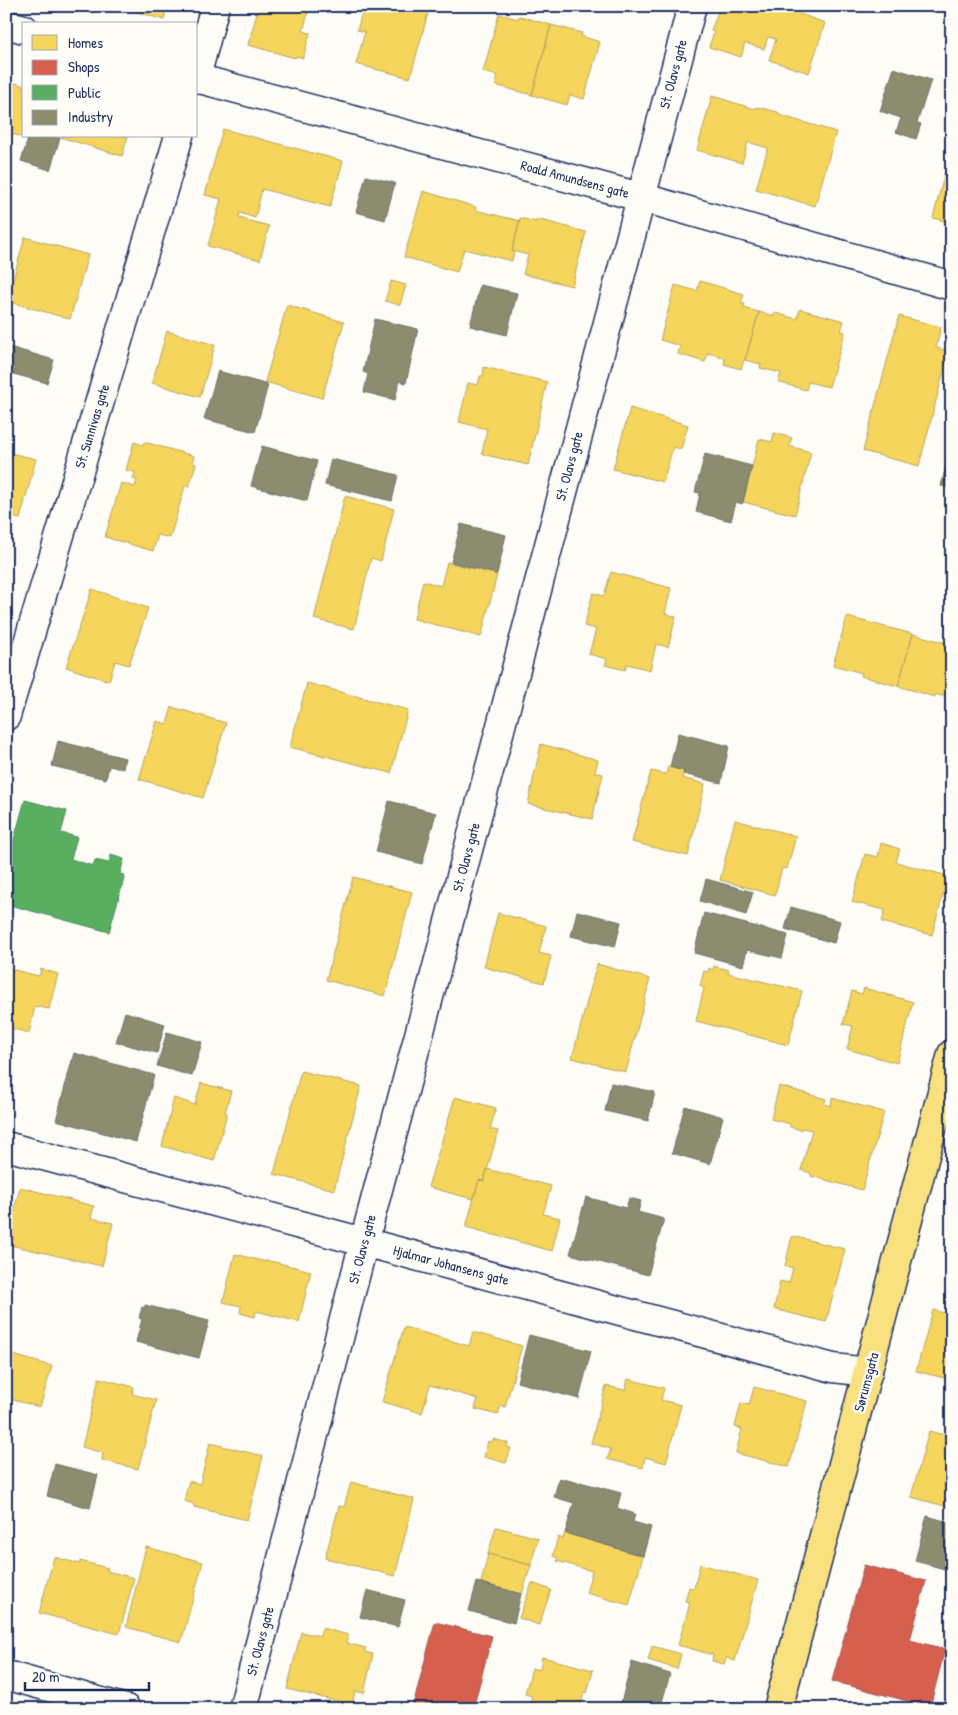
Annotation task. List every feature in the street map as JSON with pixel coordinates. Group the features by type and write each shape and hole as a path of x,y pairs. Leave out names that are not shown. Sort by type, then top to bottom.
{"main road":[{"name":"Sørumsgata","path":"778,1709 952,1054"}],"street":[{"path":"198,70 215,6"},
{"name":"St. Olavs gate","path":"243,1709 364,1242 692,6"},
{"path":"6,24 22,28"},
{"name":"Roald Amundsens gate","path":"198,79 640,197 952,286"},
{"name":"St. Sunnivas gate","path":"6,716 178,138"},
{"name":"Hjalmar Johansens gate","path":"6,1146 833,1368 868,1372"},
{"path":"6,1675 126,1709"}],"building: Homes":[{"path":"118,6 167,6 164,20"},
{"path":"259,6 310,6 303,31 310,33 303,58 296,56 295,58 248,45"},
{"path":"364,6 371,8 371,6 430,6 410,78 356,64 365,32 357,30"},
{"path":"720,6 778,6 825,23 809,73 769,60 776,39 768,37 764,49 745,43 741,57 709,47 714,32 711,31"},
{"path":"499,14 518,19 519,16 551,25 532,95 495,85 498,76 483,72"},
{"path":"551,25 582,33 581,36 600,42 584,99 570,95 567,105 532,95"},
{"path":"6,80 22,85 22,137 6,132"},
{"path":"712,96 755,109 757,107 778,112 779,115 836,132 815,206 756,189 768,148 748,142 742,163 697,150"},
{"path":"223,129 343,161 330,207 262,189 255,218 240,213 239,218 269,226 260,260 208,246 221,199 205,195"},
{"path":"64,138 127,138 122,156"},
{"path":"949,157 952,158 952,223 933,218"},
{"path":"423,191 476,207 475,210 520,221 512,251 514,252 512,261 464,249 457,272 404,257"},
{"path":"520,218 536,222 537,219 586,232 572,286 523,274 528,255 512,251"},
{"path":"25,237 88,255 70,319 7,301"},
{"path":"391,281 406,285 400,305 385,301"},
{"path":"700,281 744,294 741,303 745,304 744,308 759,312 741,369 724,364 725,358 708,353 705,362 678,354 680,346 660,340 675,285 697,291"},
{"path":"287,305 344,322 322,398 265,382"},
{"path":"800,309 844,321 841,331 845,332 829,387 808,382 806,390 778,382 781,373 760,368 761,364 745,360 759,312 774,316 775,313 797,319"},
{"path":"899,316 941,327 936,348 949,351 919,466 863,451"},
{"path":"167,331 215,345 200,397 152,383"},
{"path":"484,367 547,382 528,465 482,454 487,429 459,422 468,383 478,385 480,376 483,376"},
{"path":"630,408 688,425 681,449 673,447 663,482 613,469"},
{"path":"774,433 792,438 789,446 811,452 795,515 743,502 759,439 772,442"},
{"path":"134,442 143,445 144,442 194,456 192,463 196,464 189,487 185,486 170,538 158,535 153,551 105,537 121,483 135,487 137,480 133,479 135,472 126,470"},
{"path":"6,452 36,459 20,519 6,516"},
{"path":"345,496 394,509 381,561 371,558 354,629 314,619"},
{"path":"447,562 497,575 481,637 414,619 423,581 441,586"},
{"path":"611,572 671,588 665,613 676,617 668,647 656,644 650,670 627,664 625,670 605,665 607,659 589,654 596,629 584,626 593,593 604,596"},
{"path":"92,589 148,608 129,665 115,661 109,681 66,667"},
{"path":"847,617 913,634 898,686 861,676 862,673 833,665"},
{"path":"913,634 950,644 949,647 952,648 952,699 935,694 935,697 898,686"},
{"path":"307,683 408,710 391,773 290,747"},
{"path":"172,707 226,723 203,798 139,779 157,721 167,724"},
{"path":"541,744 598,760 595,772 603,774 592,819 528,804"},
{"path":"668,767 684,771 682,778 705,784 688,856 632,842 651,771 666,774"},
{"path":"735,820 796,836 787,869 782,868 775,895 720,880"},
{"path":"881,843 900,849 896,862 948,876 932,935 882,922 885,910 852,902 865,854 878,857"},
{"path":"353,877 412,892 385,996 326,980"},
{"path":"498,913 546,926 539,953 551,956 544,983 484,967"},
{"path":"597,964 650,979 626,1072 572,1058"},
{"path":"714,966 729,970 728,973 802,991 788,1045 696,1021 704,988 700,986 704,971 708,972 709,968 713,970"},
{"path":"6,968 39,976 41,969 58,974 49,1009 35,1006 29,1033 6,1027"},
{"path":"864,988 913,1002 897,1063 847,1049 853,1026 843,1024 852,991 862,994"},
{"path":"301,1071 361,1086 334,1190 274,1174"},
{"path":"201,1083 231,1091 214,1161 162,1146 174,1098 195,1105"},
{"path":"779,1086 826,1099 824,1104 831,1106 832,1098 884,1112 862,1190 811,1176 811,1173 801,1170 812,1130 802,1128 801,1130 790,1127 790,1124 771,1119"},
{"path":"455,1097 496,1108 490,1129 498,1131 484,1181 479,1180 473,1199 428,1187"},
{"path":"487,1169 551,1186 543,1214 560,1218 552,1251 466,1227 479,1180 484,1181"},
{"path":"20,1187 94,1206 91,1218 113,1223 102,1266 6,1244"},
{"path":"792,1236 845,1249 826,1322 774,1309 780,1281 789,1283 793,1268 785,1266"},
{"path":"235,1254 311,1271 299,1322 256,1311 255,1317 240,1313 241,1306 223,1302"},
{"path":"933,1310 952,1315 952,1380 916,1371"},
{"path":"404,1327 469,1346 473,1332 522,1346 505,1407 501,1405 498,1415 475,1409 478,1399 430,1385 422,1413 382,1402"},
{"path":"6,1353 52,1366 40,1407 6,1398"},
{"path":"99,1378 134,1387 132,1394 156,1400 138,1469 102,1460 103,1453 82,1447"},
{"path":"628,1379 664,1388 661,1400 681,1405 666,1463 645,1457 643,1468 607,1459 611,1449 591,1443 606,1386 625,1390"},
{"path":"754,1387 807,1401 789,1467 736,1453 742,1429 735,1427 741,1403 749,1405"},
{"path":"929,1431 952,1437 952,1508 911,1497"},
{"path":"493,1439 508,1443 507,1447 511,1448 506,1463 484,1457 488,1441 492,1443"},
{"path":"210,1443 263,1456 247,1520 194,1507 194,1504 184,1501 189,1481 200,1484"},
{"path":"351,1482 414,1499 395,1576 325,1558 339,1506 344,1507"},
{"path":"496,1527 538,1538 531,1565 488,1554"},
{"path":"565,1533 643,1556 629,1605 586,1593 592,1571 557,1561 558,1558 553,1556 558,1537 563,1539"},
{"path":"146,1547 203,1562 181,1642 126,1627"},
{"path":"488,1554 531,1565 522,1594 481,1583"},
{"path":"54,1557 80,1564 80,1561 108,1568 107,1571 134,1578 119,1634 39,1613"},
{"path":"700,1564 758,1580 735,1661 726,1658 724,1664 712,1661 713,1655 678,1645 690,1603 685,1601 689,1587 694,1588"},
{"path":"532,1583 551,1590 539,1625 519,1618"},
{"path":"322,1628 348,1635 346,1643 366,1648 364,1652 373,1654 364,1693 355,1691 352,1705 287,1689 301,1632 320,1636"},
{"path":"652,1646 681,1654 677,1669 648,1660"},
{"path":"542,1657 593,1670 587,1693 584,1692 580,1709 529,1709 532,1696 525,1694 532,1668 540,1670"}],"building: Shops":[{"path":"864,1565 926,1581 910,1640 945,1649 930,1707 832,1681"},
{"path":"435,1622 492,1636 473,1709 412,1709"}],"building: Public":[{"path":"25,800 67,811 61,833 77,837 71,859 93,866 95,860 109,863 111,855 124,859 120,874 125,875 109,932 6,904 6,868"}],"building: Industry":[{"path":"894,68 931,80 917,123 921,124 916,139 896,132 901,118 880,111"},
{"path":"33,138 60,138 50,170 21,161 28,139 32,140"},
{"path":"366,176 395,183 385,220 356,212"},
{"path":"480,285 517,293 507,335 470,326"},
{"path":"375,319 418,329 406,383 399,381 395,400 364,392 368,374 363,372"},
{"path":"6,346 54,360 47,383 6,372"},
{"path":"218,371 268,385 255,432 204,419"},
{"path":"262,446 317,461 307,501 251,486"},
{"path":"952,446 952,488 941,486"},
{"path":"705,454 752,466 743,502 742,504 736,502 731,521 696,512 700,493 695,492"},
{"path":"331,459 398,475 392,501 325,485"},
{"path":"461,524 506,535 497,574 451,562"},
{"path":"678,733 729,746 721,783 683,774 684,771 670,767"},
{"path":"58,741 125,758 123,769 109,766 106,779 52,766"},
{"path":"389,801 436,813 422,864 376,852"},
{"path":"706,879 753,892 746,915 700,901"},
{"path":"791,907 840,921 834,943 785,929"},
{"path":"577,911 621,922 615,947 571,936"},
{"path":"704,913 788,935 782,958 747,950 743,966 694,953"},
{"path":"125,1012 165,1024 157,1053 116,1042"},
{"path":"167,1032 202,1042 192,1076 157,1066"},
{"path":"74,1053 154,1075 136,1142 56,1120"},
{"path":"611,1083 655,1092 648,1121 605,1111"},
{"path":"685,1106 723,1117 710,1164 672,1153"},
{"path":"586,1197 626,1208 629,1198 641,1201 638,1212 664,1219 648,1275 570,1254"},
{"path":"145,1305 209,1321 199,1358 136,1342 142,1319 139,1318 142,1307 145,1308"},
{"path":"529,1335 591,1351 579,1399 517,1382"},
{"path":"55,1464 98,1475 90,1508 47,1496"},
{"path":"559,1478 621,1493 617,1508 635,1514 633,1522 651,1527 643,1556 565,1533 574,1503 554,1497"},
{"path":"927,1516 952,1523 952,1571 915,1561"},
{"path":"477,1582 521,1594 514,1623 469,1611"},
{"path":"367,1590 405,1600 398,1627 360,1617"},
{"path":"632,1662 670,1674 660,1709 631,1709 620,1706"}]}
